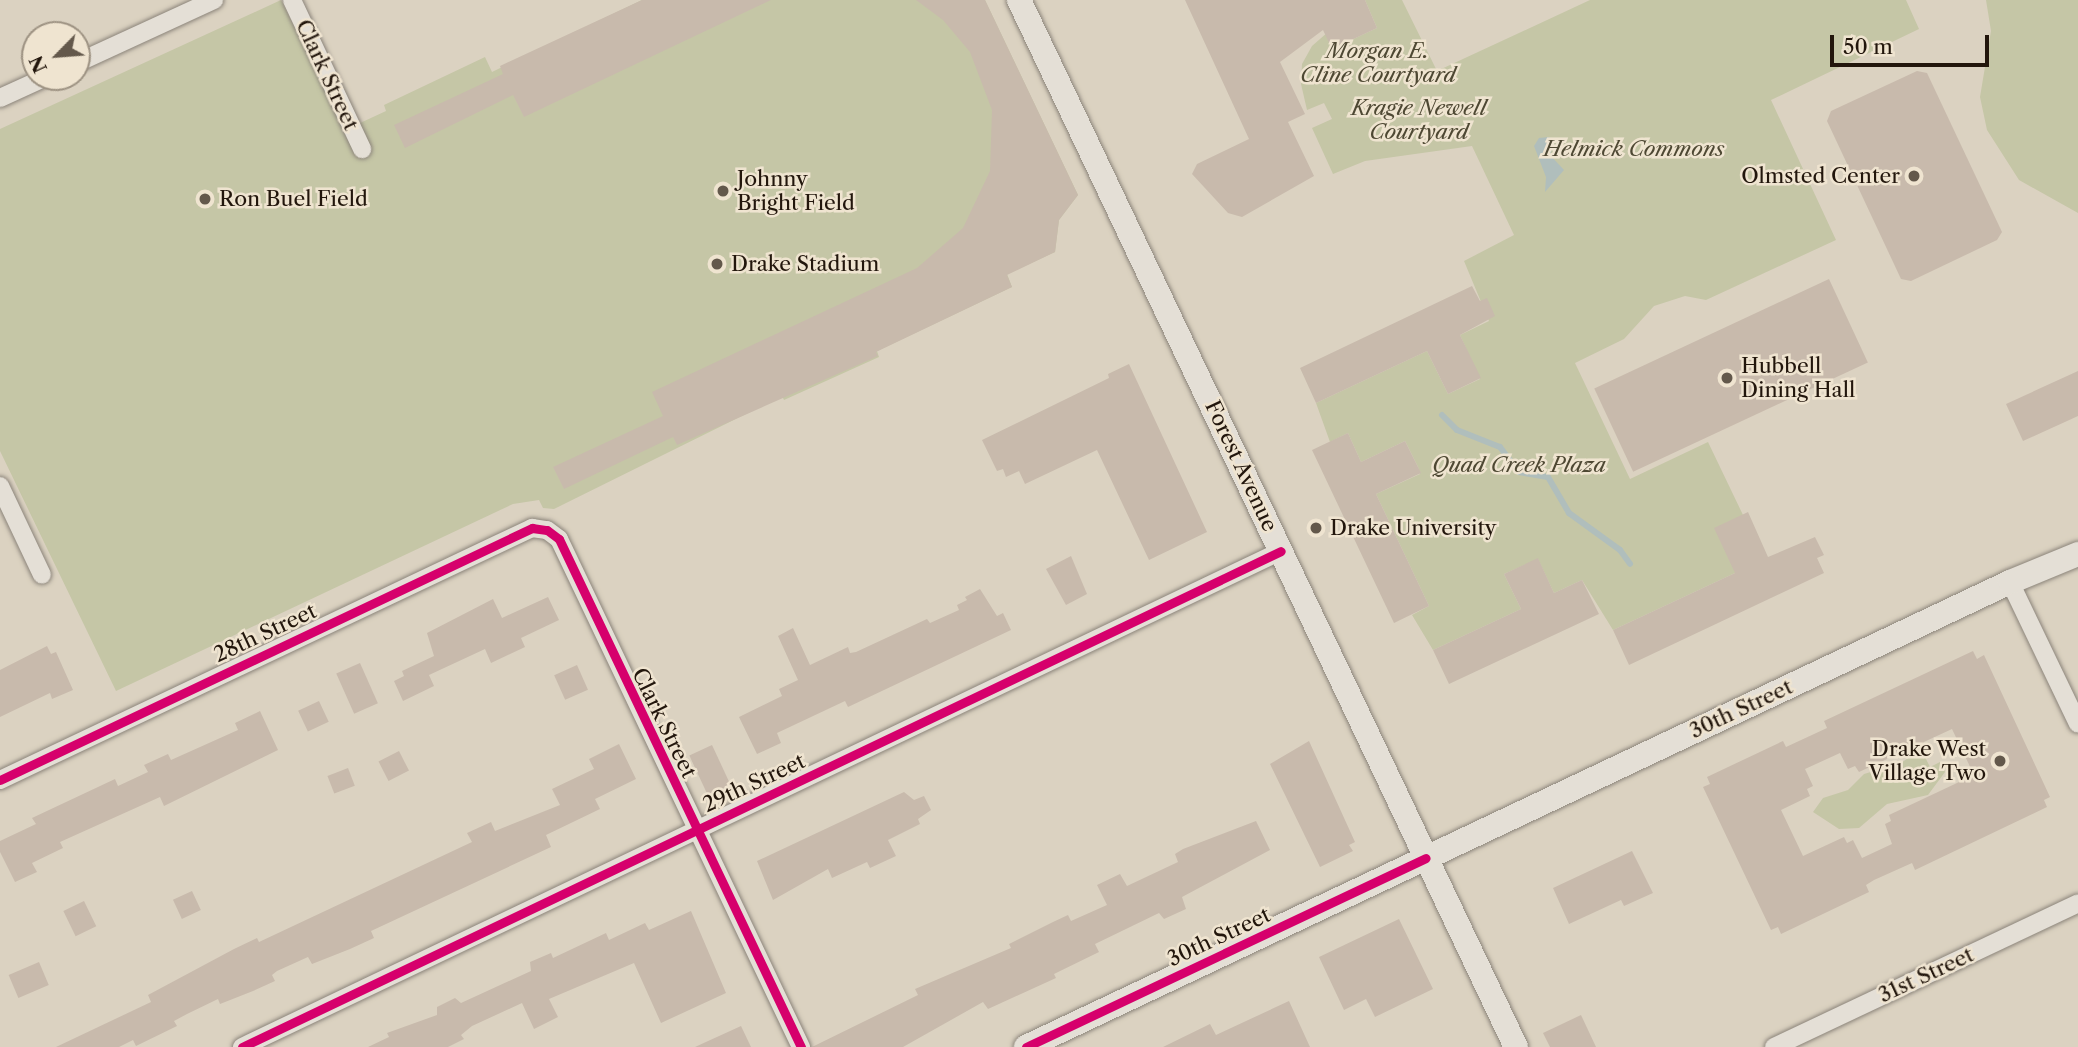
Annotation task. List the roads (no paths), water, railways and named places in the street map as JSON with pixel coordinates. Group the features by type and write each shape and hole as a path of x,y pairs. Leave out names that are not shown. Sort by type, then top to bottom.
{"main road":[{"name":"Forest Avenue","path":"1019,0 1516,1047"},
{"name":"30th Street","path":"1026,1047 2010,582 2078,554"}],"street":[{"path":"91,57 214,0"},
{"name":"Clark Street","path":"292,0 362,149"},
{"path":"0,98 21,88"},
{"path":"0,486 42,575"},
{"name":"28th Street","path":"0,780 532,528 547,530"},
{"name":"Clark Street","path":"547,530 559,539 801,1047"},
{"name":"29th Street","path":"242,1047 1281,551"},
{"path":"2010,582 2078,724"},
{"name":"31st Street","path":"1774,1047 2078,903"}],"waterway":[{"path":"1442,415 1457,430 1500,447 1519,472 1548,477 1569,513 1620,550 1630,564"}],"place":[{"name":"Olmsted Center","path":"1914,176"},
{"name":"Johnny Bright Field","path":"723,191"},
{"name":"Ron Buel Field","path":"205,199"},
{"name":"Drake Stadium","path":"717,264"},
{"name":"Hubbell Dining Hall","path":"1727,378"},
{"name":"Drake University","path":"1316,528"},
{"name":"Drake West Village Two","path":"2000,761"}],"park label":[{"name":"Morgan E. Cline Courtyard","path":"1378,63"},
{"name":"Kragie Newell Courtyard","path":"1419,120"},
{"name":"Helmick Commons","path":"1634,149"},
{"name":"Quad Creek Plaza","path":"1519,465"}]}
